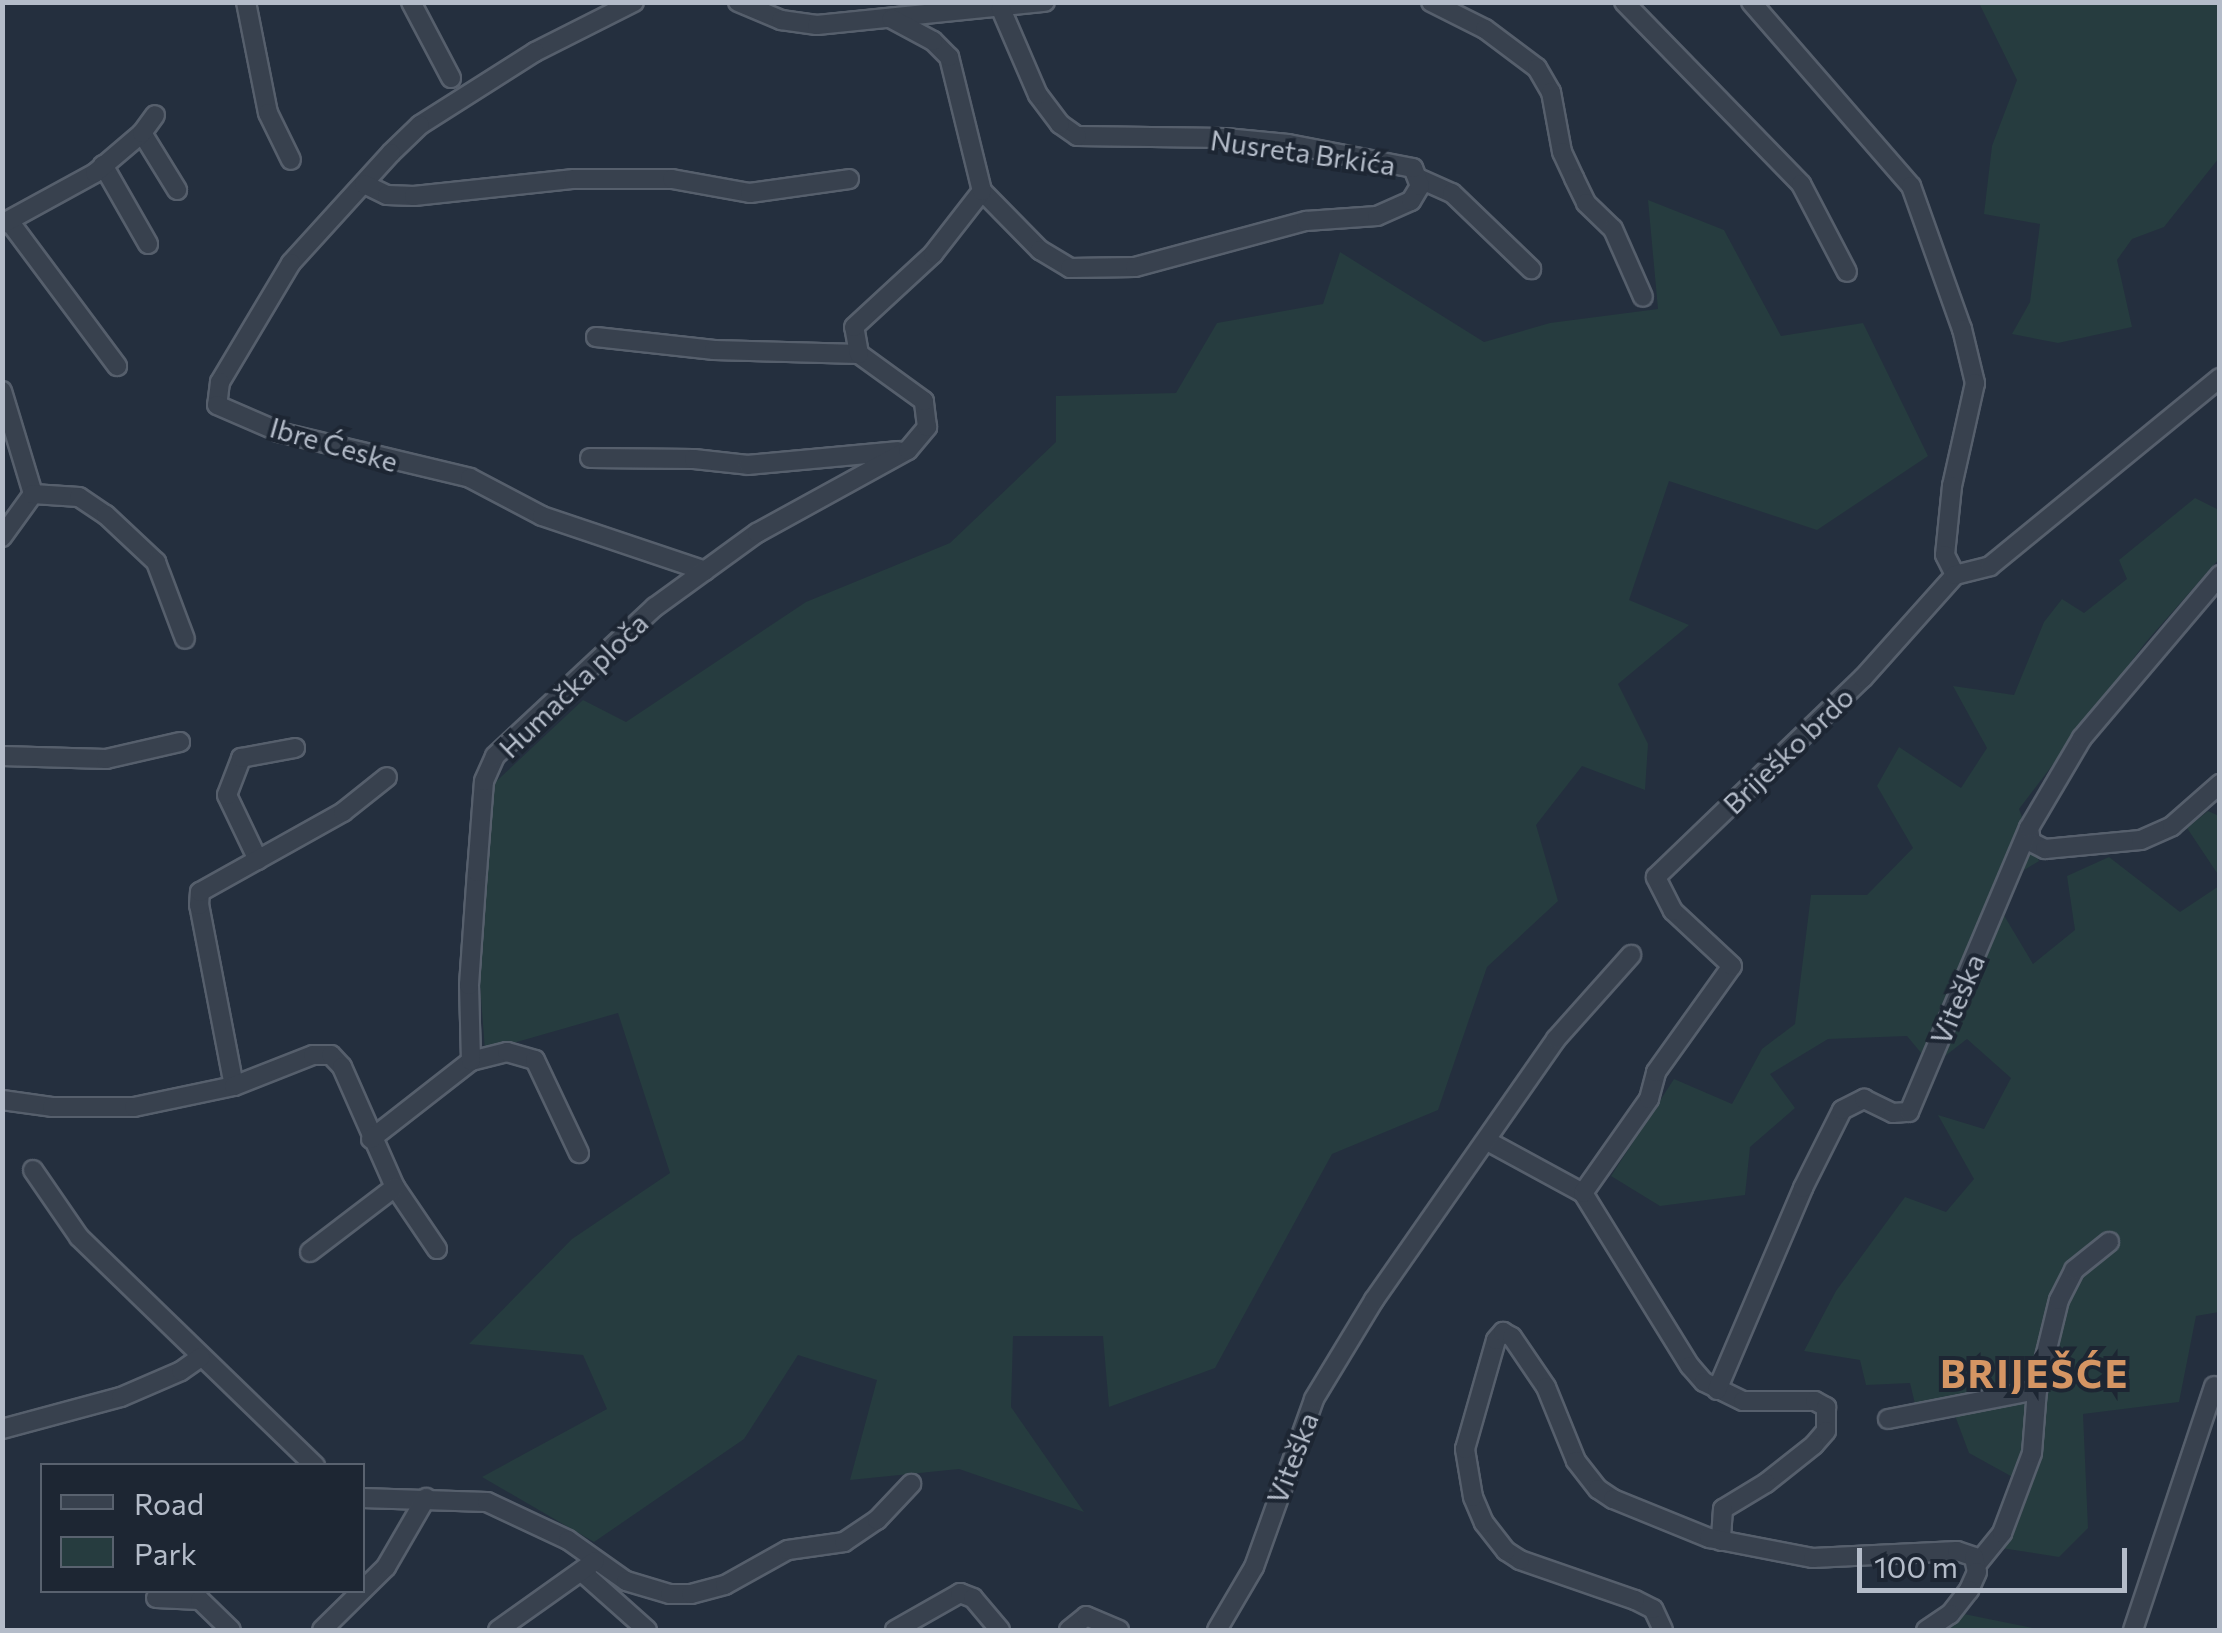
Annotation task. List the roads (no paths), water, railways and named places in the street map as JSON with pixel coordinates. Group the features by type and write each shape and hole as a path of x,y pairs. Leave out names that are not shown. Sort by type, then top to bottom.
{"street":[{"path":"246,2 268,112 292,160"},
{"path":"411,2 451,78"},
{"name":"Ibre Ćeske","path":"634,2 535,52 420,126 291,263 220,382 217,405 278,432 470,478 542,516 705,571"},
{"path":"738,2 781,20 817,25 1044,2"},
{"path":"1431,2 1486,28 1536,68 1550,92 1562,152 1574,178 1586,203 1613,228 1643,297"},
{"path":"1624,2 1801,184 1847,272"},
{"path":"1756,5 1911,186 1962,329 1975,383 1952,486 1946,554 1954,575"},
{"name":"Nusreta Brkića","path":"982,190 1040,250 1070,268 1135,267 1306,220 1377,216 1412,201 1418,195 1420,179 1407,166 1288,144 1225,138 1077,136 1060,124 1038,95 1001,9"},
{"path":"859,354 854,327 933,254 982,190 949,57 924,35 892,19"},
{"path":"117,366 6,223 103,166 142,133 155,115"},
{"path":"142,133 177,190"},
{"path":"103,166 148,244"},
{"path":"364,184 387,194 414,196 574,179 672,179 750,193 849,179"},
{"path":"1420,179 1452,193 1531,269"},
{"path":"590,458 694,458 748,466 908,450 927,427 924,401 859,354 714,350 596,336"},
{"name":"Briješko brdo","path":"1583,1193 1648,1100 1656,1072 1732,966 1673,911 1656,877 1863,678 1954,575 1990,566 2220,378"},
{"path":"2,391 33,494"},
{"name":"Humačka ploča","path":"472,1061 470,985 484,781 496,756 655,606 758,533 908,450"},
{"path":"5,535 33,494"},
{"path":"33,494 79,497 106,515 156,562 185,640"},
{"path":"2,510 5,535"},
{"name":"Viteška","path":"1718,1390 1803,1188 1842,1110 1864,1099 1893,1113 1909,1112 2030,828 2082,738 2220,575"},
{"path":"2,756 106,759 180,742"},
{"path":"258,860 227,795 241,758 295,748"},
{"path":"234,1086 198,898 204,886 343,812 388,777"},
{"path":"2030,828 2031,842 2045,850 2142,840 2172,826 2220,784"},
{"name":"Viteška","path":"1217,1630 1254,1566 1314,1399 1374,1300 1488,1142 1556,1039 1631,955"},
{"path":"371,1139 472,1061 507,1052 535,1060 579,1153"},
{"path":"2,1100 96,1110 234,1086 313,1055 331,1054 342,1067 394,1187 436,1249"},
{"path":"1488,1142 1583,1193 1690,1366 1718,1390 1742,1401 1815,1400 1830,1413 1826,1431 1814,1446 1766,1483 1723,1509 1721,1542"},
{"path":"33,1170 79,1237 312,1463"},
{"path":"310,1252 394,1187"},
{"path":"1926,1630 1960,1605 1976,1579 1978,1564 2002,1533 2032,1452 2036,1390 2059,1300 2074,1270 2108,1242"},
{"path":"1663,1630 1652,1609 1506,1551 1484,1524 1473,1498 1465,1449 1496,1340 1503,1332 1512,1337 1546,1387 1576,1461 1598,1489 1721,1542 1813,1558 1957,1551 1978,1564"},
{"path":"2,1429 121,1397 181,1371 201,1357"},
{"path":"2133,1630 2214,1386"},
{"path":"1888,1419 2036,1390"},
{"path":"589,1566 646,1589 670,1594 708,1591 788,1550 833,1545 856,1536 911,1484"},
{"path":"365,1498 468,1498 512,1510 568,1540 647,1630"},
{"path":"365,1588 386,1567 426,1498"},
{"path":"498,1630 589,1566"},
{"path":"895,1630 960,1592 973,1598 1000,1630"},
{"path":"322,1630 360,1593"},
{"path":"156,1598 200,1600 230,1630"},
{"path":"1068,1630 1077,1620 1091,1616 1119,1630"}],"district":[{"name":"BRIJEŠĆE","path":"2035,1373"}]}
